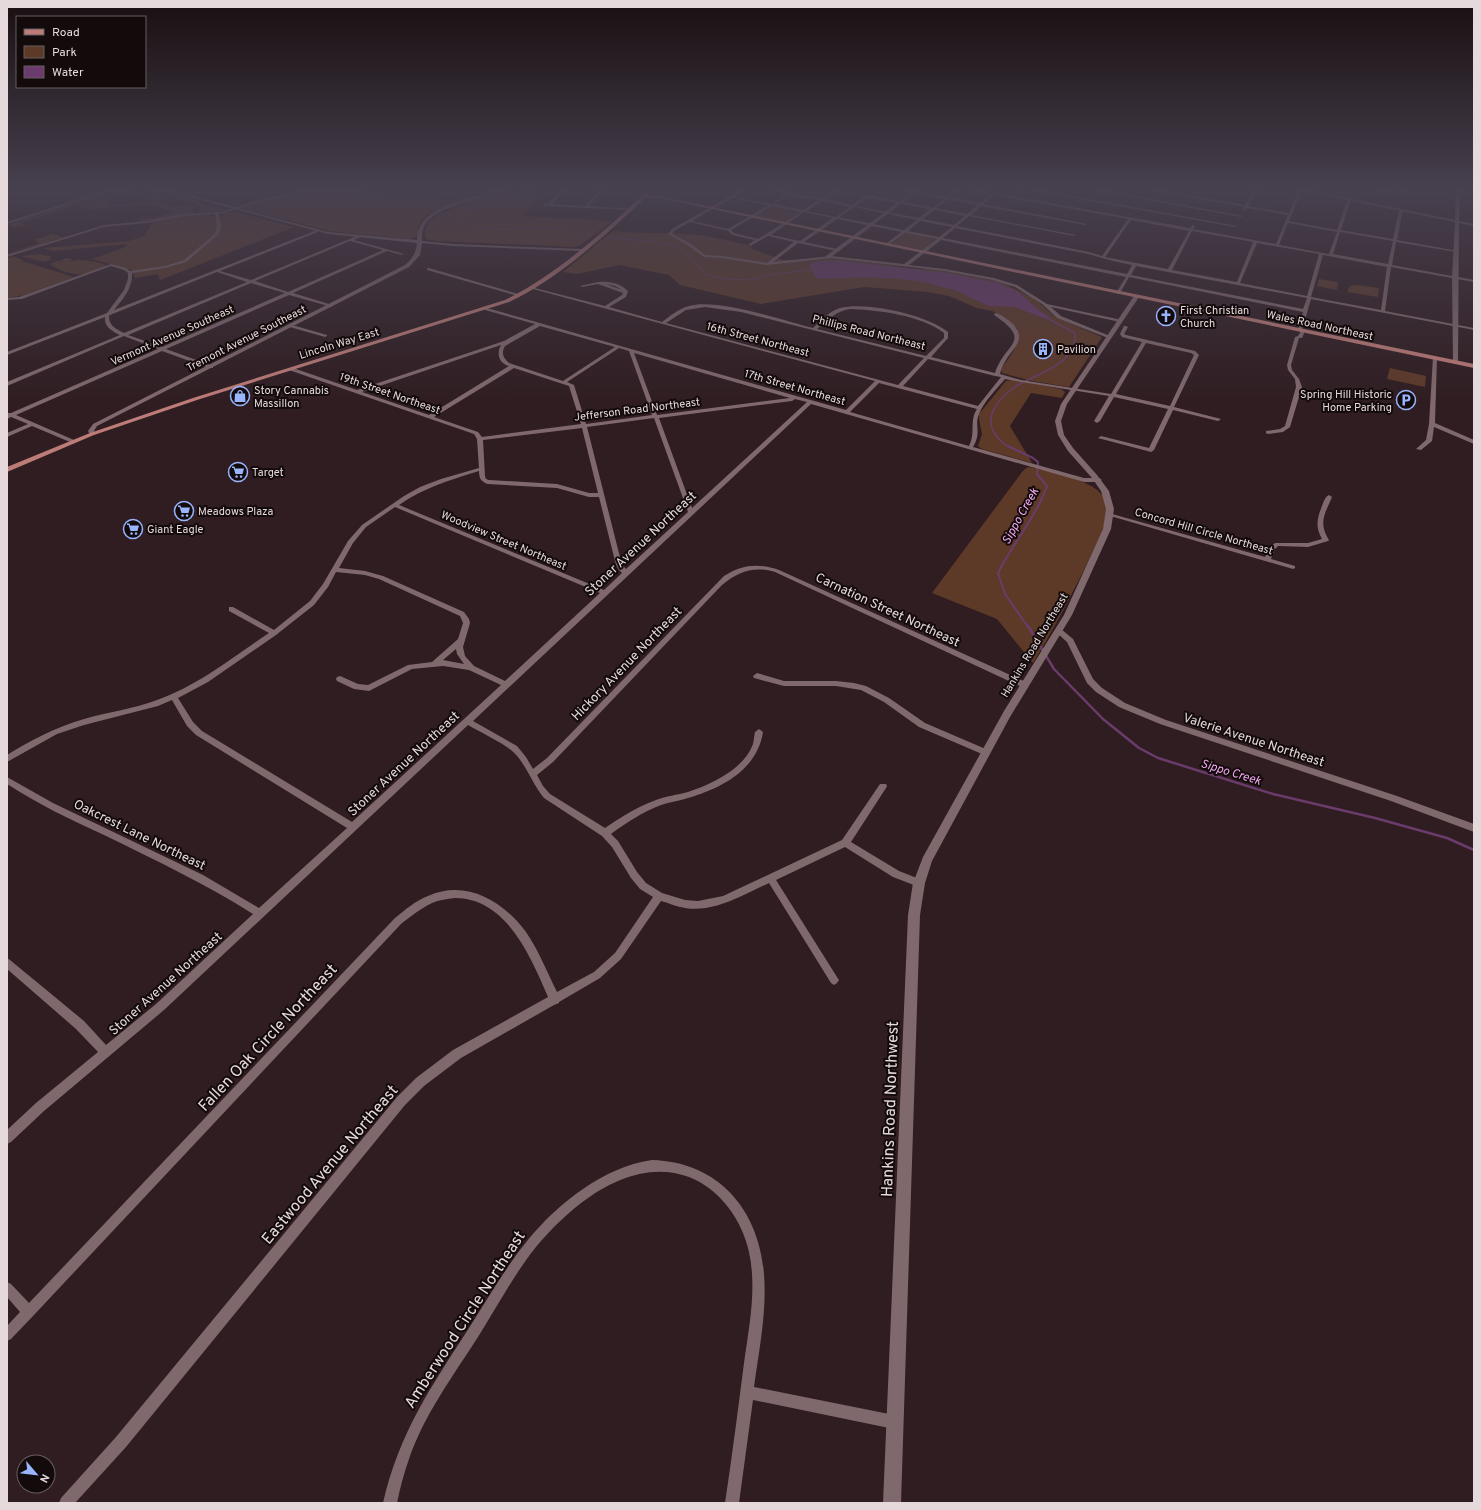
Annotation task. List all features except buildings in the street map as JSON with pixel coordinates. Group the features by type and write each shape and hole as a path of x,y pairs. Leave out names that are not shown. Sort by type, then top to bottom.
{"main road":[{"name":"Lincoln Way East","path":"7,470 72,441 92,434 291,369 487,308 520,295 568,260"},
{"name":"Wales Road Northeast","path":"964,260 1474,366"}],"street":[{"path":"7,303 111,265 129,272 165,267 186,260"},
{"path":"7,354 243,260"},
{"path":"7,384 302,260"},
{"name":"Vermont Avenue Southeast","path":"9,415 363,260"},
{"name":"Tremont Avenue Southeast","path":"92,434 91,431 94,427 104,420 292,326 410,264 413,260"},
{"path":"742,260 768,264 798,260"},
{"path":"768,264 773,260"},
{"path":"857,260 945,270 1004,281 1016,286 1046,304 1058,316 1108,337"},
{"path":"904,266 912,260"},
{"path":"1049,260 1305,311"},
{"path":"1119,260 1474,329"},
{"path":"1168,271 1174,260"},
{"path":"1238,284 1248,260"},
{"path":"1268,432 1281,431 1287,427 1299,387 1297,379 1290,370 1289,366 1297,337 1300,337 1300,330 1319,260"},
{"path":"1360,260 1474,281"},
{"path":"1383,312 1391,260"},
{"path":"1456,260 1456,362"},
{"path":"1118,293 1135,264"},
{"path":"428,270 520,295"},
{"path":"217,271 330,306"},
{"path":"129,272 131,275 128,285 108,314 106,321 109,327 124,335 211,367"},
{"path":"582,286 598,283 625,292 624,296 604,308"},
{"name":"16th Street Northeast","path":"531,288 878,382 980,408"},
{"name":"Hankins Road Northeast","path":"995,735 1068,615 1107,529 1110,515 1108,496 1099,480 1068,447 1059,430 1060,413 1108,337 1136,297"},
{"path":"7,299 20,298"},
{"path":"1046,304 1120,320"},
{"name":"Phillips Road Northeast","path":"663,323 684,309 703,307 741,311 1004,377 1074,390 1113,395 1218,419"},
{"path":"814,329 833,313 846,308 860,307 897,314 942,328 946,333 944,340 899,387"},
{"name":"17th Street Northeast","path":"487,308 1031,466 1084,480 1099,480"},
{"path":"996,314 1012,326 1018,340 1016,345 1000,365 997,375"},
{"path":"356,392 506,342 539,324"},
{"path":"292,326 325,336"},
{"path":"1101,438 1151,450 1197,356 1196,353 1123,336 1122,334 1126,327"},
{"path":"1097,421 1145,341"},
{"path":"506,342 502,346 500,355 504,361 513,366 564,382 571,386 584,426 619,565 621,569 628,573"},
{"path":"564,382 618,346"},
{"path":"631,350 654,417 691,513"},
{"path":"1419,449 1429,441 1432,424 1435,358"},
{"path":"430,418 513,366"},
{"name":"19th Street Northeast","path":"291,369 476,433 480,439"},
{"path":"970,448 977,433 976,416 980,408 1004,377"},
{"path":"847,412 878,382"},
{"name":"Jefferson Road Northeast","path":"480,439 797,398"},
{"name":"Stoner Avenue Northeast","path":"7,1138 40,1107 106,1054 160,1007 810,402"},
{"path":"9,415 72,441"},
{"path":"7,435 32,424"},
{"path":"1432,424 1474,442"},
{"path":"480,439 481,469 484,479 490,483 557,486 589,494 601,495"},
{"path":"7,759 54,732 83,722 146,707 174,697 205,680 274,633 312,603 320,594 358,531 394,505 429,485 481,469"},
{"path":"1267,560 1272,548 1277,544 1308,545 1326,540 1321,532 1320,521 1329,497"},
{"name":"Woodview Street Northeast","path":"394,505 606,593"},
{"name":"Concord Hill Circle Northeast","path":"1110,515 1293,567"},
{"name":"Carnation Street Northeast","path":"737,570 760,567 777,571 1025,685"},
{"path":"334,570 361,572 381,577 459,612 466,618 467,624 461,641 460,652 471,668"},
{"name":"Hickory Avenue Northeast","path":"533,774 550,760 720,583 737,570"},
{"path":"231,609 274,633"},
{"name":"Valerie Avenue Northeast","path":"1059,631 1070,641 1090,681 1107,697 1127,708 1163,722 1394,798 1474,828"},
{"path":"434,663 461,641"},
{"path":"340,679 357,687 369,688 406,669 434,663 457,664 471,668 507,685"},
{"path":"757,676 772,681 793,684 835,683 864,688 884,697 922,725 985,752"},
{"path":"174,697 190,724 205,738 352,827"},
{"path":"467,722 514,748 533,774 540,788 555,802 605,832 615,844 639,881 659,896 685,904 711,903 736,895 845,843 883,786"},
{"path":"605,832 639,811 662,802 695,793 726,778 749,758 759,743 759,732"},
{"name":"Hankins Road Northwest","path":"892,1503 914,915 919,883 925,864 995,735"},
{"name":"Oakcrest Lane Northeast","path":"7,780 32,796 217,886 260,914"},
{"path":"845,843 896,874 919,883"},
{"path":"771,879 834,980"},
{"name":"Fallen Oak Circle Northeast","path":"7,1335 398,921 415,908 441,896 454,894 474,895 490,903 512,922 523,936 555,1000"},
{"name":"Eastwood Avenue Northeast","path":"66,1503 126,1436 401,1101 420,1082 458,1054 585,983 608,966 626,945 659,896"},
{"path":"7,963 80,1025 106,1054"},
{"name":"Amberwood Circle Northeast","path":"390,1503 402,1457 424,1410 530,1246 544,1228 570,1205 605,1181 625,1171 654,1165 670,1166 686,1170 700,1176 714,1185 726,1196 737,1210 746,1226 753,1244 759,1284 747,1392 732,1503"},
{"path":"7,1288 29,1312"},
{"path":"747,1392 894,1422"}],"green space":[{"path":"7,260 23,260 74,277 24,295 7,298"},
{"path":"90,260 106,265 92,272 78,274 64,271 50,264 57,261 63,263 59,261"},
{"path":"97,260 209,260 160,280 158,274 135,278 132,270"},
{"path":"577,260 857,260 910,268 943,270 1001,282 1035,299 1055,317 1102,337 1069,387 1032,381 1002,373 1001,369 1016,345 1018,335 1017,328 1007,319 992,311 977,308 949,296 928,292 864,287 761,304 680,285 669,275 620,265 577,274 563,272"},
{"path":"1319,279 1338,282 1337,290 1317,286"},
{"path":"1357,285 1379,288 1378,297 1347,292 1350,286"},
{"path":"1390,368 1426,376 1425,387 1387,379"},
{"path":"1014,380 1061,389 1065,392 1062,398 1031,393 1010,426 1032,463 982,449 978,446 982,434 979,414 1006,381"},
{"path":"1029,467 1068,476 1088,484 1102,495 1107,506 1106,519 1099,540 1063,611 1033,663 997,619 932,593 1022,472"}],"water":[{"path":"840,260 948,273 995,282 1017,291 1040,311 1050,317 1046,319 1015,307 988,306 955,290 923,282 865,277 821,279 816,277 809,265 814,262"}],"waterway":[{"name":"Sippo Creek","path":"694,260 705,274 726,279 751,280 768,275 812,270"},
{"name":"Sippo Creek","path":"1009,447 994,432 991,424 991,416 999,401 1015,387 1060,363 1066,358 1074,345 1075,333 1045,317"},
{"name":"Sippo Creek","path":"1008,446 1038,462 1037,474 1047,486 1031,519 1010,551 998,573 1005,594 1028,627"},
{"name":"Sippo Creek","path":"1028,626 1054,669 1103,719 1139,748 1158,758 1273,794 1375,818 1447,838 1474,850"}],"place":[{"name":"First Christian Church","path":"1166,316"},
{"name":"Pavilion","path":"1043,349"},
{"name":"Story Cannabis Massillon","path":"240,396"},
{"name":"Spring Hill Historic Home Parking","path":"1406,400"},
{"name":"Target","path":"238,472"},
{"name":"Meadows Plaza","path":"184,511"},
{"name":"Giant Eagle","path":"133,529"}]}
